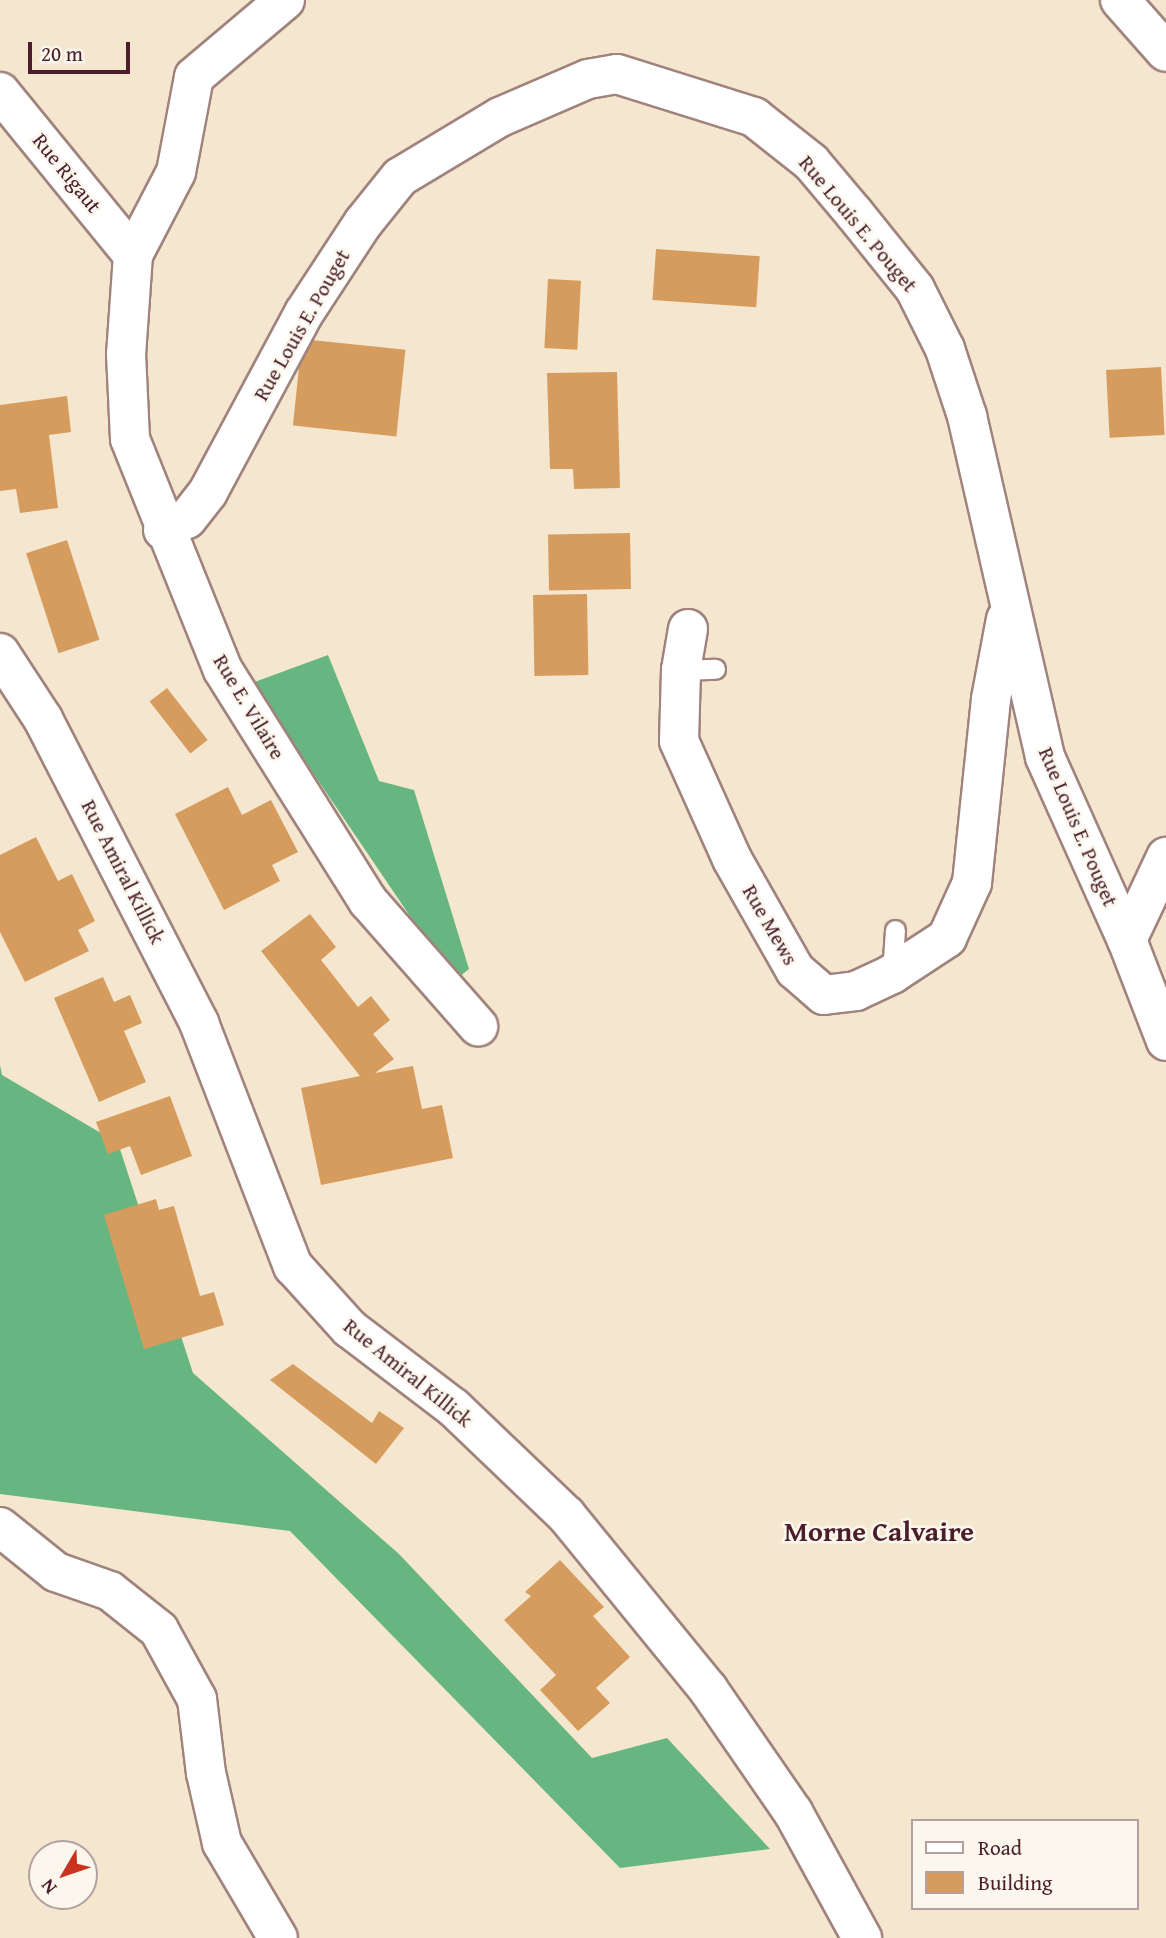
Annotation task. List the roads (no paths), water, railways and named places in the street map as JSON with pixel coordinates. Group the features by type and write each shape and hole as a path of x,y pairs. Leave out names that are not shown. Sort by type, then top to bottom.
{"street":[{"path":"133,255 176,172 194,77 285,0"},
{"path":"1120,0 1166,52"},
{"name":"Rue Louis E. Pouget","path":"163,530 187,519 208,492 304,313 363,223 400,177 500,117 588,79 617,74 754,117 811,162 915,289 945,349 967,416 1045,757 1128,940 1166,1041"},
{"name":"Rue Rigaut","path":"0,92 133,255"},
{"name":"Rue E. Vilaire","path":"133,255 126,354 130,439 163,530 223,670 368,901 478,1026"},
{"name":"Rue Mews","path":"688,629 698,670 679,741 732,859 795,970 824,995 856,991 892,974 947,937 972,883 991,699 1009,603"},
{"name":"Rue Amiral Killick","path":"0,653 43,719 199,1023 293,1266 349,1328 454,1408 566,1515 708,1689 793,1812 862,1938"},
{"path":"1128,940 1166,857"},
{"path":"0,1527 56,1572 110,1591 159,1630 197,1699 206,1773 222,1843 278,1938"}],"lane":[{"path":"892,974 895,930"}],"district":[{"name":"Morne Calvaire","path":"879,1531"}]}
